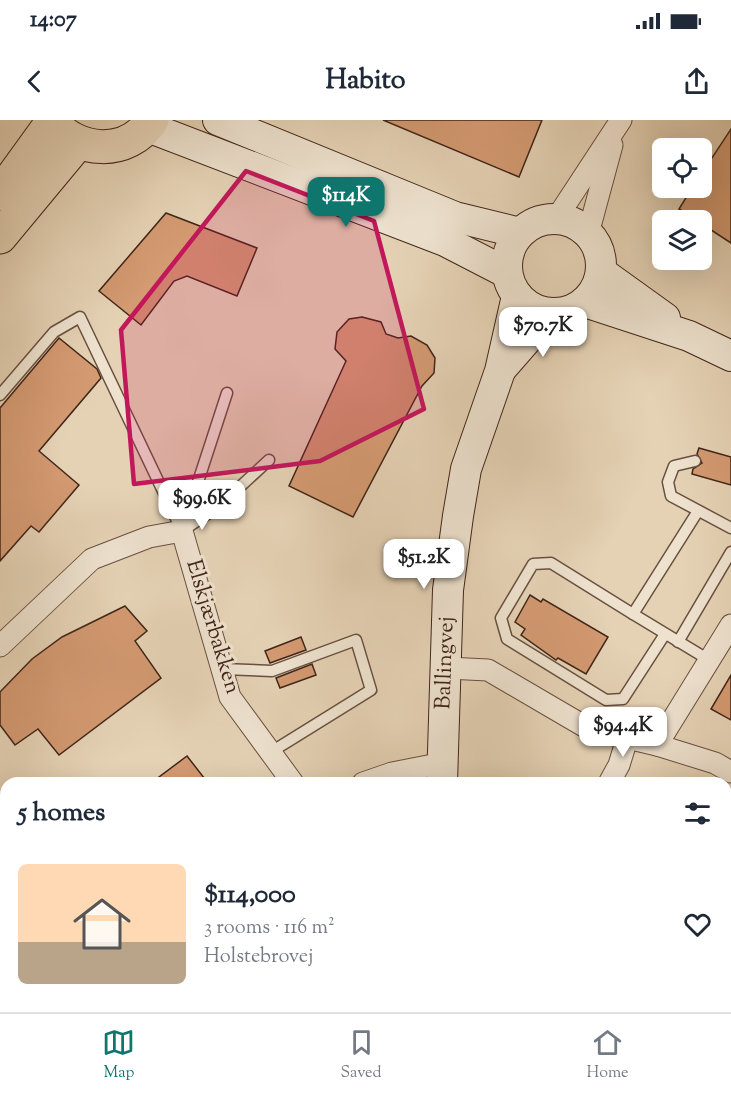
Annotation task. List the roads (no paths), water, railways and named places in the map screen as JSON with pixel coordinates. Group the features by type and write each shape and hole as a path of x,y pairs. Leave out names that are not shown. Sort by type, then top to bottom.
{"main road":[{"path":"218,120 455,217 520,233"},
{"path":"0,194 52,121 64,134 78,143 96,147 115,146 133,139 150,123 445,242 512,285 537,310 550,313 575,309 585,302 593,293 601,272 598,252 588,234 568,221 556,219 536,222 520,233 509,252 512,285"},
{"path":"0,237 78,143"},
{"path":"601,272 689,336"},
{"name":"Ballingvej","path":"443,773 448,590 460,504 466,469 500,371 512,285"},
{"path":"585,302 689,336 731,356"},
{"name":"Ballingvej","path":"500,371 550,313"}],"street":[{"path":"556,219 619,124"},
{"path":"588,234 619,124"},
{"name":"Elskjærbakken","path":"0,646 92,559 149,537 182,531 230,697 289,777"},
{"path":"657,745 731,625"},
{"path":"447,668 488,670 590,729 657,745 716,763 731,772"},
{"path":"612,777 619,765 627,739"},
{"path":"379,777 392,772 443,773"}],"lane":[{"path":"0,395 54,332 80,317 182,531"},
{"path":"182,531 227,393"},
{"path":"182,531 219,506 269,460"},
{"path":"695,461 674,466 668,482 671,496 731,528"},
{"path":"633,614 698,511"},
{"path":"678,642 731,552"},
{"path":"665,634 623,699 606,700 507,639 501,618 533,564 551,562 709,660"},
{"path":"222,669 272,671 356,640 371,690 271,752"}]}
